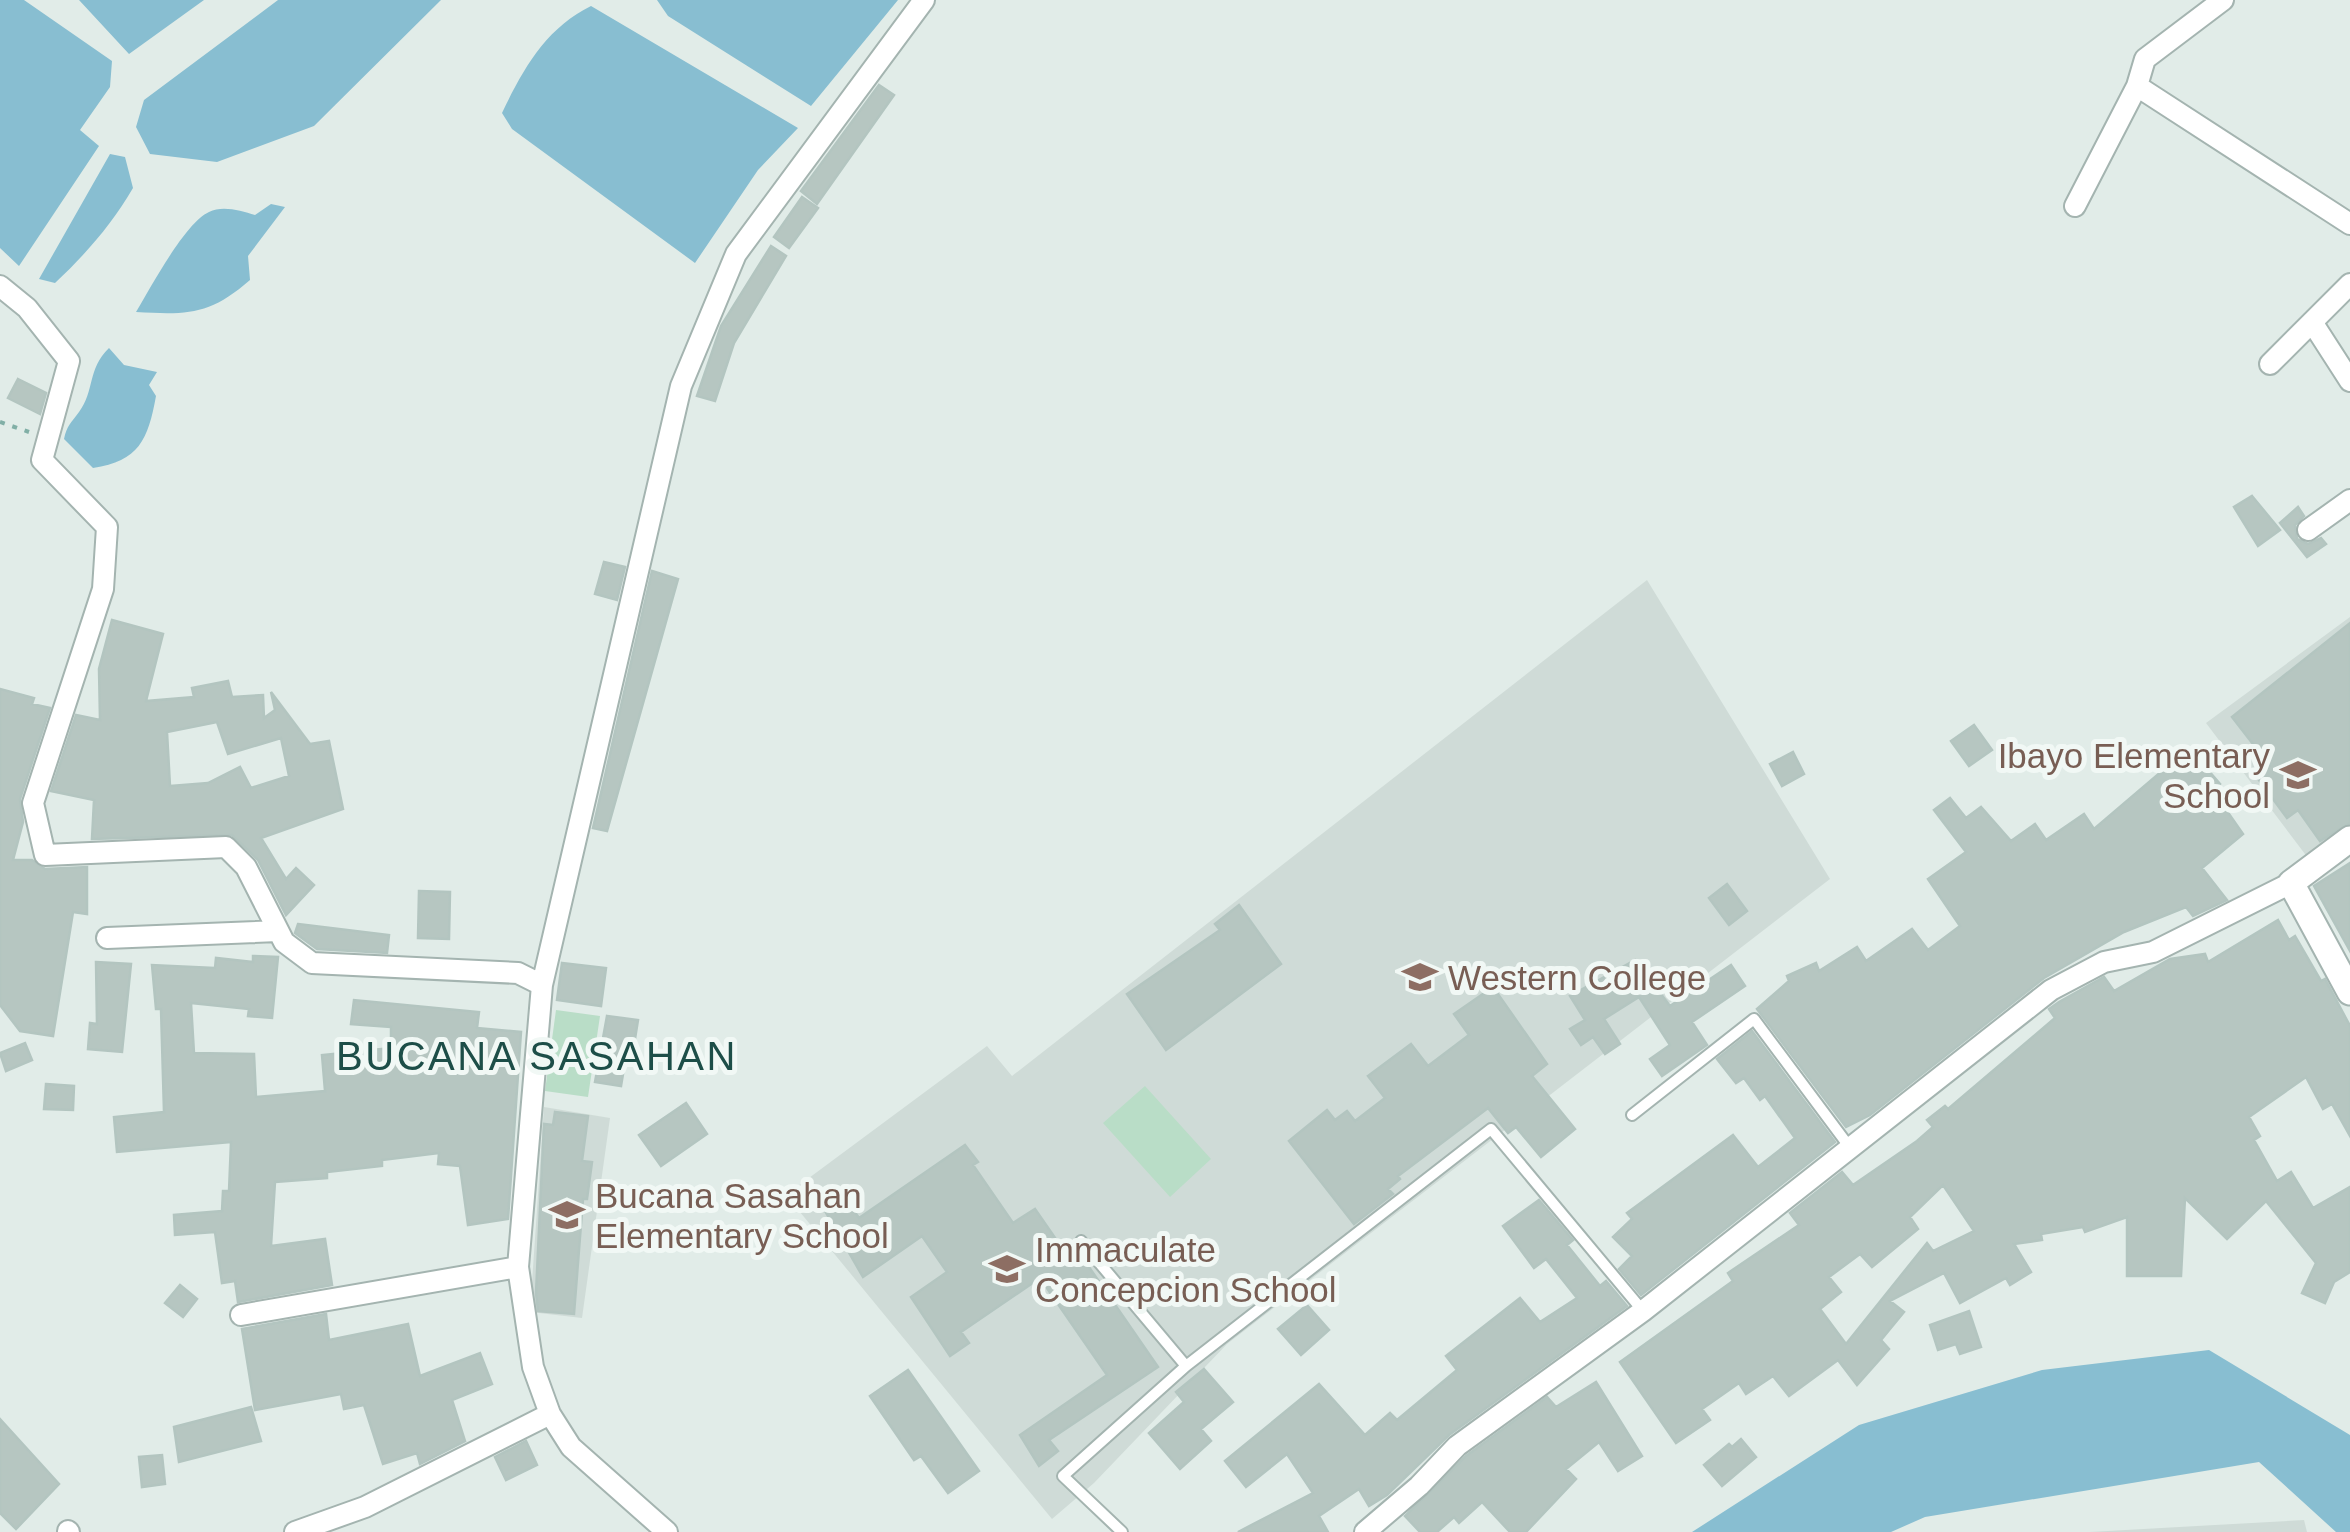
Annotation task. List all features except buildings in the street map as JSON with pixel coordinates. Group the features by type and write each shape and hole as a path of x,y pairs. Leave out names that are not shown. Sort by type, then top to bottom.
{"street":[{"path":"667,1532 571,1446 550,1414 533,1367 518,1267 542,985 681,386 736,254 924,0"},
{"path":"2076,206 2137,86 2145,58 2222,0"},
{"path":"2137,86 2350,224"},
{"path":"2270,364 2350,284"},
{"path":"0,286 28,308 69,362 42,460 107,527 103,588 33,803 45,856 226,847 246,867 284,942 312,963 518,973 542,985"},
{"path":"2312,322 2350,381"},
{"path":"2308,530 2350,500"},
{"path":"1365,1532 1419,1486 1457,1446 1643,1311 2051,990 2104,962 2153,952 2291,882 2350,839"},
{"path":"2291,882 2350,992"},
{"path":"107,938 278,930"},
{"path":"240,1315 518,1267"},
{"path":"295,1532 364,1507 550,1414"}],"lane":[{"path":"1632,1115 1754,1019 1851,1149"},
{"path":"1122,1532 1063,1476 1186,1366 1491,1129 1643,1311"},
{"path":"1081,1241 1186,1366"}],"path":[{"path":"0,422 48,439"}],"shaded area":[{"name":"Western College","path":"1647,580 1830,879 1227,1344 1094,1483 1052,1519 786,1195 987,1046 1012,1076"},
{"name":"Ibayo Elementary School","path":"2350,617 2350,827 2308,858 2206,723"},
{"name":"Bucana Sasahan Elementary School","path":"544,1107 610,1118 582,1318 530,1312"},
{"path":"2304,1520 2307,1532 2090,1532"}],"green space":[{"path":"556,1010 600,1016 588,1097 545,1091"},
{"path":"1145,1086 1211,1159 1170,1197 1103,1123"}],"water":[{"path":"0,0 24,0 112,61 110,87 80,130 99,146 19,266 0,248"},
{"path":"79,0 204,0 129,54"},
{"path":"278,0 441,0 314,126 217,162 150,154 136,127 144,100"},
{"path":"657,0 898,0 811,106 668,16"},
{"path":"591,6 798,128 758,170 695,263 512,129 502,113 538,51 561,26"},
{"path":"110,154 125,157 133,188 88,250 55,283 39,279"},
{"path":"271,204 285,207 248,256 250,280 236,292 198,310 136,312 169,257 200,218 220,209 255,215"},
{"path":"109,348 124,365 157,372 149,385 156,396 139,446 121,460 93,468 64,439 84,404 97,364"},
{"path":"2209,1350 2350,1435 2350,1532 2336,1532 2259,1462 1925,1517 1891,1532 1692,1532 1859,1425 2042,1370"}],"place":[{"name":"Ibayo Elementary School","path":"2298,775"},
{"name":"Western College","path":"1420,977"},
{"name":"Bucana Sasahan Elementary School","path":"567,1215"},
{"name":"Immaculate Concepcion School","path":"1007,1269"}],"district":[{"name":"BUCANA SASAHAN","path":"537,1056"}]}
